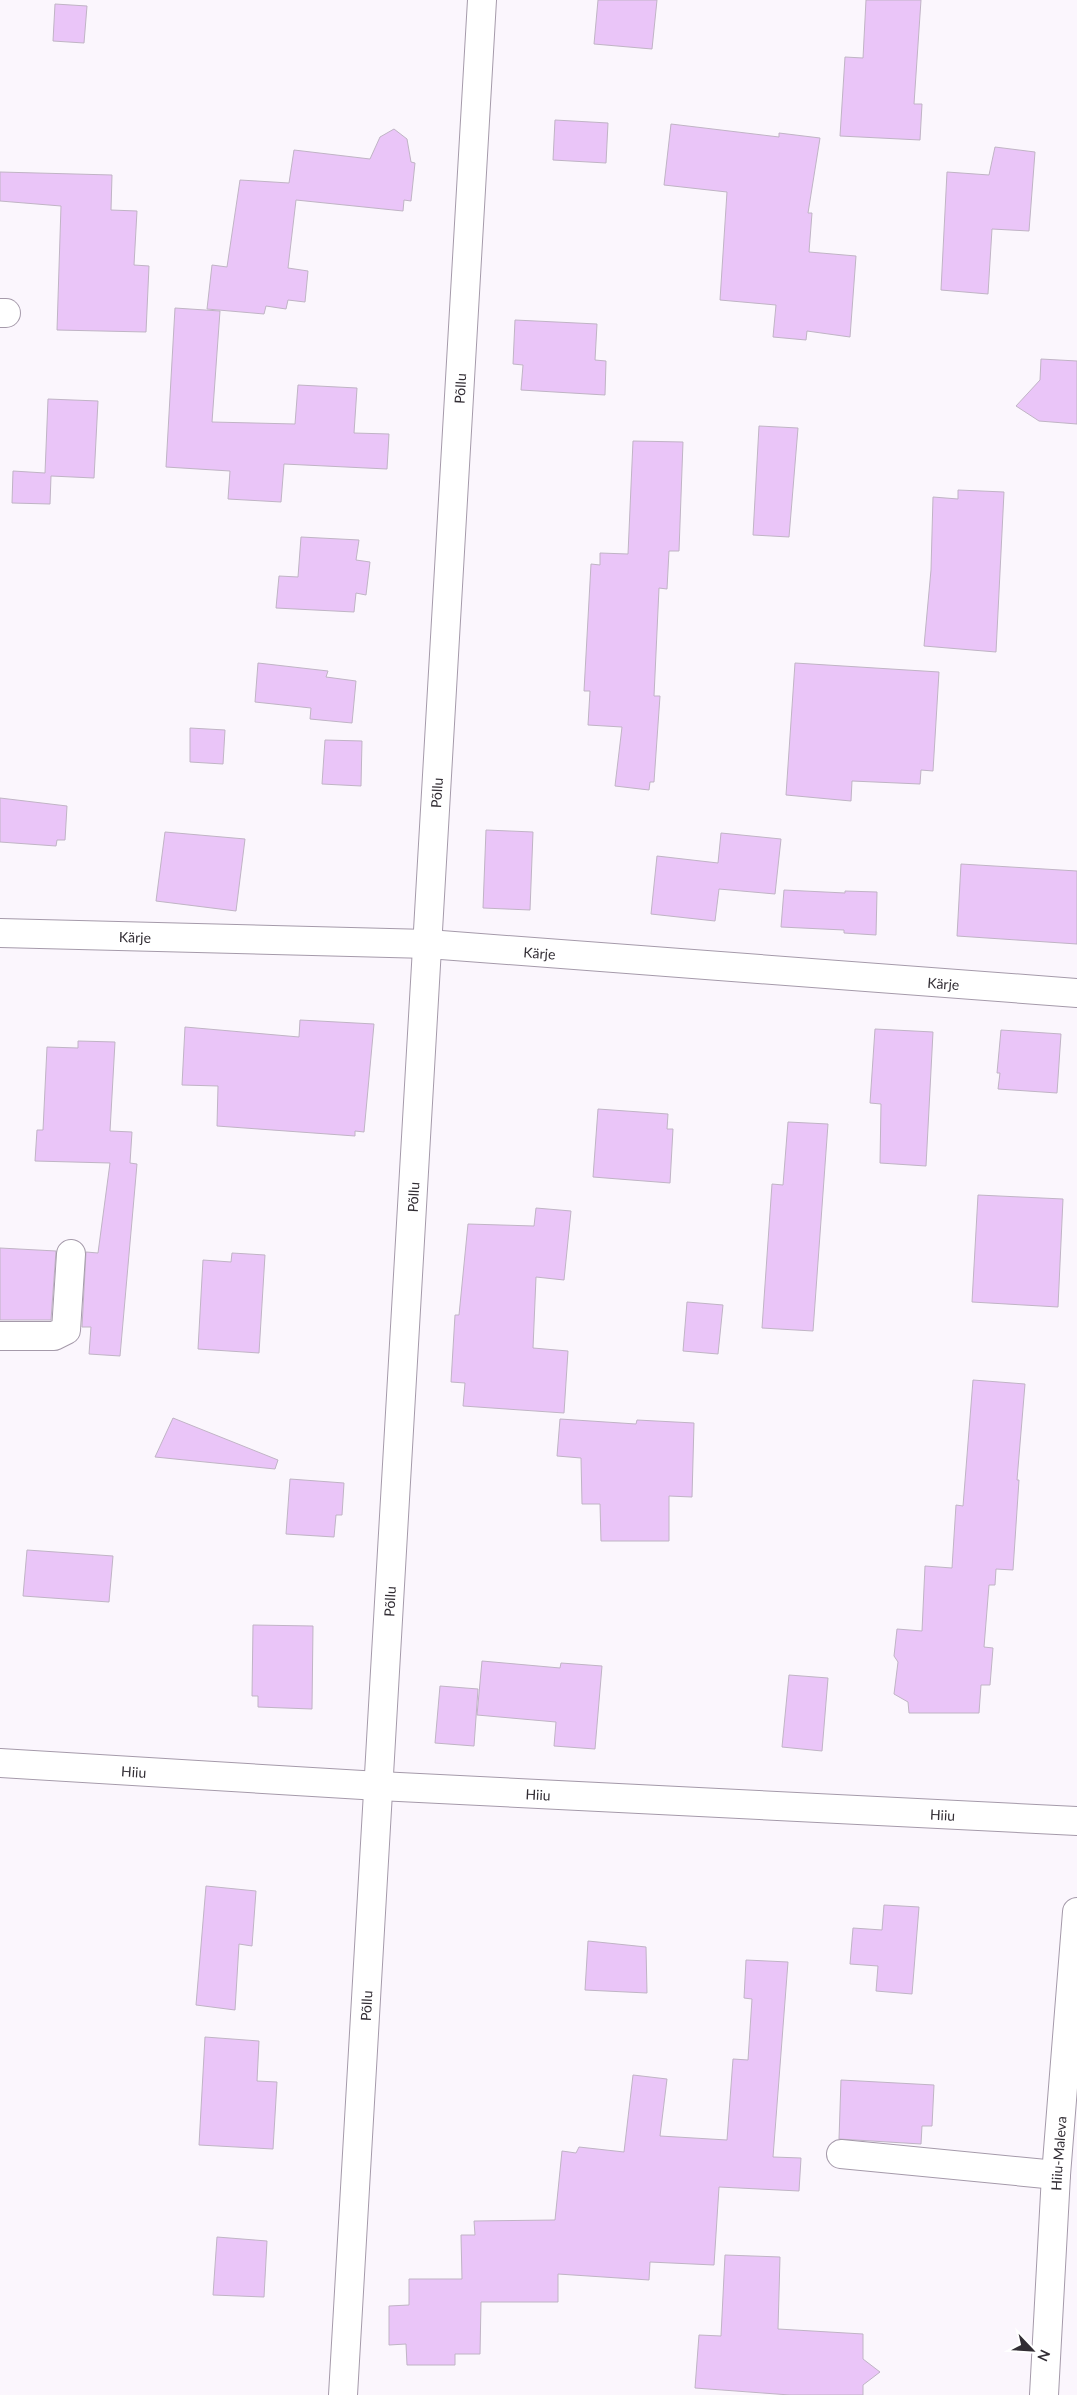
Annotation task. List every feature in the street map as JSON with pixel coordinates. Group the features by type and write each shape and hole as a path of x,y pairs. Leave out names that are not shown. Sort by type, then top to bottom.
{"street":[{"name":"Põllu","path":"344,2395 482,0"},
{"name":"Kärje","path":"0,933 428,944 1077,993"},
{"path":"0,1336 54,1336 66,1330 71,1254"},
{"name":"Hiiu","path":"0,1763 379,1786 1077,1821"},
{"name":"Hiiu-Maleva","path":"1044,2395 1056,2175 1077,1912"},
{"path":"842,2154 1056,2175"}],"building":[{"path":"598,0 657,0 652,49 594,44"},
{"path":"866,0 921,0 914,104 922,104 920,140 840,136 845,57 863,58"},
{"path":"55,4 87,6 84,43 53,41"},
{"path":"555,120 608,123 606,163 553,160"},
{"path":"671,124 779,137 779,133 820,138 808,213 812,213 809,252 856,256 850,337 807,331 806,340 773,337 776,305 720,300 727,192 664,185"},
{"path":"394,129 407,139 411,162 415,163 411,201 404,200 403,211 296,200 288,268 308,271 305,302 288,300 286,309 266,306 264,314 207,309 212,265 227,267 240,180 289,183 294,150 370,159 380,137"},
{"path":"995,147 1035,152 1029,231 992,229 988,294 941,290 947,172 989,175"},
{"path":"0,172 112,175 111,210 137,211 134,265 149,266 146,332 57,330 61,206 0,201"},
{"path":"175,308 220,311 212,422 295,424 298,385 357,388 354,433 389,434 387,469 284,464 281,502 228,499 230,471 166,467"},
{"path":"515,320 597,324 595,360 606,361 605,395 521,390 523,365 513,364"},
{"path":"1041,359 1077,361 1077,424 1039,421 1016,406 1040,380"},
{"path":"48,399 98,401 94,478 51,476 50,504 12,503 13,471 45,473"},
{"path":"759,426 798,428 789,537 753,535"},
{"path":"633,441 683,442 679,551 669,551 667,589 659,588 654,696 660,696 654,782 650,782 649,790 615,786 622,727 588,725 590,691 584,691 591,564 600,565 600,553 628,554"},
{"path":"958,490 1004,492 996,652 924,646 931,570 933,497 958,499"},
{"path":"301,537 359,540 356,560 370,562 366,595 356,593 354,612 276,608 279,576 298,577"},
{"path":"258,663 328,671 326,677 356,681 352,723 310,719 311,708 255,702"},
{"path":"795,663 939,672 933,771 921,770 920,784 852,781 851,801 786,795"},
{"path":"190,728 225,730 223,764 190,762"},
{"path":"325,740 362,741 361,786 322,784"},
{"path":"0,798 67,806 65,840 57,840 56,846 0,842"},
{"path":"486,830 533,832 530,910 483,908"},
{"path":"165,832 245,839 236,911 156,901"},
{"path":"721,833 781,839 775,894 719,889 715,921 651,914 657,856 718,863"},
{"path":"961,864 1077,871 1077,944 957,936"},
{"path":"784,890 845,893 845,891 877,892 876,935 844,933 844,930 781,927"},
{"path":"300,1020 374,1024 364,1132 355,1131 355,1136 217,1126 218,1086 182,1085 185,1027 299,1037"},
{"path":"875,1029 933,1032 926,1166 880,1163 881,1104 870,1103"},
{"path":"1001,1030 1061,1034 1057,1093 998,1089 1000,1073 997,1073"},
{"path":"78,1041 115,1042 110,1131 132,1132 130,1163 137,1164 120,1356 89,1354 91,1327 82,1327 86,1252 98,1253 110,1163 35,1161 37,1130 43,1130 47,1047 78,1048"},
{"path":"598,1109 668,1114 667,1129 673,1129 670,1183 593,1177"},
{"path":"788,1122 828,1124 813,1331 762,1328 772,1184 783,1185"},
{"path":"978,1195 1063,1199 1058,1307 972,1302"},
{"path":"536,1208 571,1211 564,1280 536,1277 533,1348 568,1351 564,1413 463,1406 465,1383 451,1382 455,1315 459,1315 468,1224 534,1226"},
{"path":"0,1248 56,1251 51,1320 0,1320"},
{"path":"232,1253 265,1255 259,1353 198,1349 203,1260 231,1262"},
{"path":"687,1302 723,1305 718,1354 683,1351"},
{"path":"973,1380 1025,1384 1017,1480 1019,1480 1013,1570 996,1569 995,1585 989,1585 984,1647 993,1648 990,1685 981,1685 979,1713 909,1713 908,1702 894,1694 898,1662 894,1656 897,1629 922,1631 925,1566 952,1568 956,1505 963,1506"},
{"path":"173,1418 278,1460 275,1469 155,1457"},
{"path":"560,1419 636,1424 637,1420 694,1423 692,1497 669,1496 669,1541 601,1541 600,1504 582,1504 581,1458 557,1456"},
{"path":"290,1479 344,1483 342,1515 336,1515 334,1537 286,1534"},
{"path":"27,1550 113,1556 109,1602 23,1596"},
{"path":"253,1625 313,1626 312,1709 258,1707 258,1696 252,1696"},
{"path":"482,1661 560,1668 561,1663 602,1666 595,1749 554,1746 556,1722 477,1715"},
{"path":"789,1675 828,1678 822,1751 782,1747"},
{"path":"440,1686 478,1689 474,1746 435,1743"},
{"path":"206,1886 256,1891 252,1946 239,1944 235,2010 196,2005"},
{"path":"884,1905 919,1907 912,1994 876,1991 878,1966 850,1964 853,1928 882,1930"},
{"path":"588,1941 646,1947 647,1993 585,1990"},
{"path":"746,1960 788,1962 773,2157 801,2158 799,2191 719,2187 714,2265 650,2262 649,2280 558,2274 558,2302 481,2302 480,2354 455,2354 455,2365 407,2365 406,2344 389,2345 389,2306 409,2305 409,2279 462,2279 461,2235 475,2235 474,2221 555,2220 562,2151 576,2153 579,2147 624,2152 633,2075 667,2079 660,2136 727,2140 733,2059 748,2060 752,1999 744,1998"},
{"path":"205,2037 259,2041 257,2081 277,2082 273,2149 199,2145"},
{"path":"841,2080 934,2085 932,2126 922,2126 921,2144 839,2139"},
{"path":"217,2237 267,2241 264,2297 213,2295"},
{"path":"725,2255 780,2257 778,2329 863,2334 863,2359 880,2372 863,2385 863,2395 790,2395 695,2388 699,2335 721,2336"}]}
